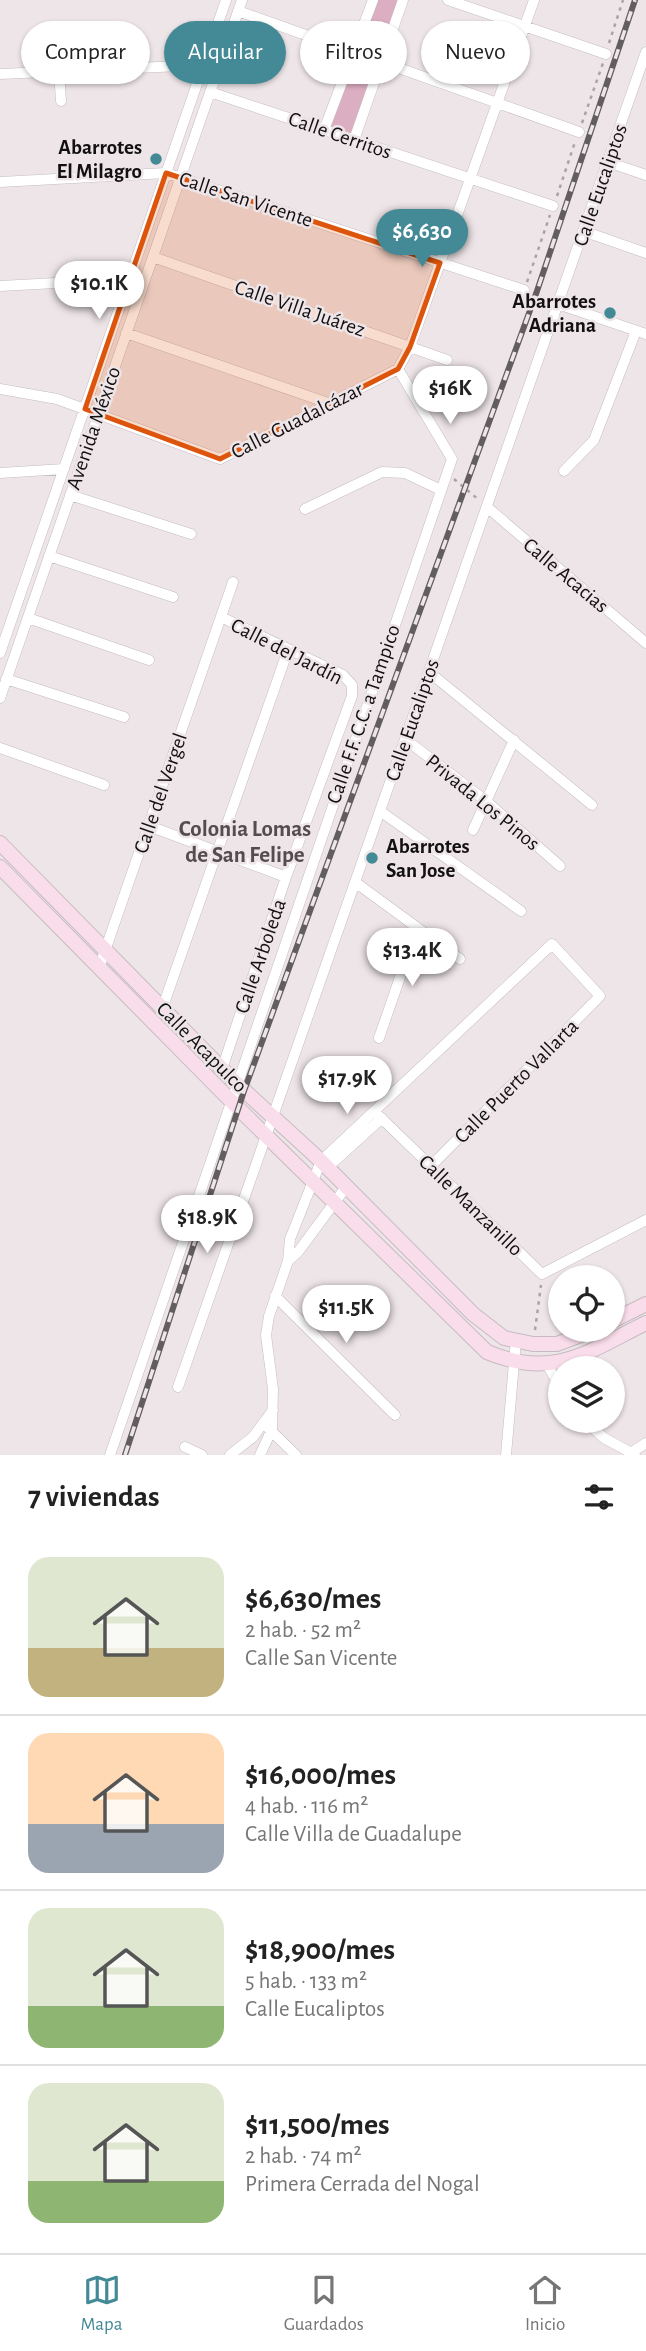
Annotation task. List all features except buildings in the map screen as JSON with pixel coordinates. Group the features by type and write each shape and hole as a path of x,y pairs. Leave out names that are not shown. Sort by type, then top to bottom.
{"street":[{"name":"Avenida México","path":"219,21 226,0"},
{"name":"Avenida México","path":"0,698 242,0"},
{"path":"365,21 373,0"},
{"path":"395,21 402,0"},
{"path":"448,0 509,21"},
{"path":"526,21 534,0"},
{"path":"238,11 300,33"},
{"path":"530,28 606,54"},
{"name":"Calle Eucaliptos","path":"178,1387 646,52"},
{"path":"407,71 579,132"},
{"path":"0,74 21,73"},
{"path":"60,84 61,101"},
{"name":"Avenida México","path":"0,653 197,84"},
{"path":"324,130 341,84"},
{"path":"354,140 373,84"},
{"path":"447,474 452,459 398,369 410,347 504,84"},
{"name":"Calle Cerritos","path":"210,92 553,206"},
{"path":"608,162 646,175"},
{"name":"Calle San Vicente","path":"0,181 166,173 524,290"},
{"path":"583,231 646,253"},
{"name":"Calle Villa Juárez","path":"153,257 447,360"},
{"path":"0,286 130,279"},
{"path":"558,304 641,332 594,440 564,471"},
{"path":"126,333 331,404"},
{"name":"Calle Guadalcázar","path":"98,414 220,459 398,369"},
{"path":"0,389 35,394 98,414"},
{"path":"0,473 64,469"},
{"path":"305,509 382,472 405,473 441,490"},
{"name":"Calle F.F. C.C. a Tampico","path":"110,1455 447,474"},
{"path":"70,495 191,534"},
{"name":"Calle Acacias","path":"486,507 646,643"},
{"path":"49,556 173,597"},
{"name":"Calle del Vergel","path":"99,968 233,582"},
{"name":"Calle del Jardín","path":"221,617 343,675 352,685"},
{"path":"28,618 149,660"},
{"path":"155,1025 220,853 288,650"},
{"path":"429,672 592,806"},
{"path":"6,679 124,717"},
{"name":"Calle Arboleda","path":"222,1069 286,877 352,696 352,685"},
{"name":"Privada Los Pinos","path":"405,739 486,801 560,866"},
{"path":"473,830 514,740"},
{"path":"0,748 104,785"},
{"path":"380,811 521,911"},
{"path":"149,826 286,877"},
{"name":"Calle Acapulco","path":"0,843 236,1083 324,1165 473,1314 504,1338 533,1344 562,1342"},
{"name":"Calle Acapulco","path":"0,868 463,1330 487,1352 513,1363"},
{"path":"355,882 460,959"},
{"path":"379,1038 417,928"},
{"name":"Calle Puerto Vallarta","path":"378,1115 552,944 600,996 431,1166"},
{"path":"260,1455 274,1408 266,1335 275,1296 288,1261 287,1249 296,1223 314,1180 324,1165 378,1115"},
{"name":"Calle Manzanillo","path":"378,1115 542,1275"},
{"path":"288,1261 298,1252 334,1199 346,1187"},
{"path":"542,1275 646,1220"},
{"path":"296,1223 313,1229"},
{"path":"275,1296 395,1415"},
{"path":"625,1314 646,1304"},
{"path":"580,1356 646,1323"},
{"path":"506,1455 516,1340"},
{"path":"513,1363 548,1366"},
{"path":"230,1455 268,1427"},
{"path":"268,1427 296,1455"},
{"path":"598,1433 631,1454 646,1443"},
{"path":"185,1447 202,1455"}],"path":[{"path":"558,304 524,290 623,0"},
{"path":"447,474 486,507"},
{"path":"533,1344 542,1275"}],"highlighted area":[{"path":"166,173 440,263 410,347 398,369 220,459 85,409"}],"shaded area":[{"path":"374,0 401,0 393,21 366,21"},
{"path":"344,84 371,84 352,136 328,127"}],"railway":[{"path":"125,1455 244,1091 536,294 635,0"}],"place":[{"name":"Abarrotes El Milagro","path":"156,159"},
{"name":"Abarrotes Adriana","path":"610,313"},
{"name":"Abarrotes San Jose","path":"372,858"}],"district":[{"name":"Colonia Lomas de San Felipe","path":"245,841"}]}
